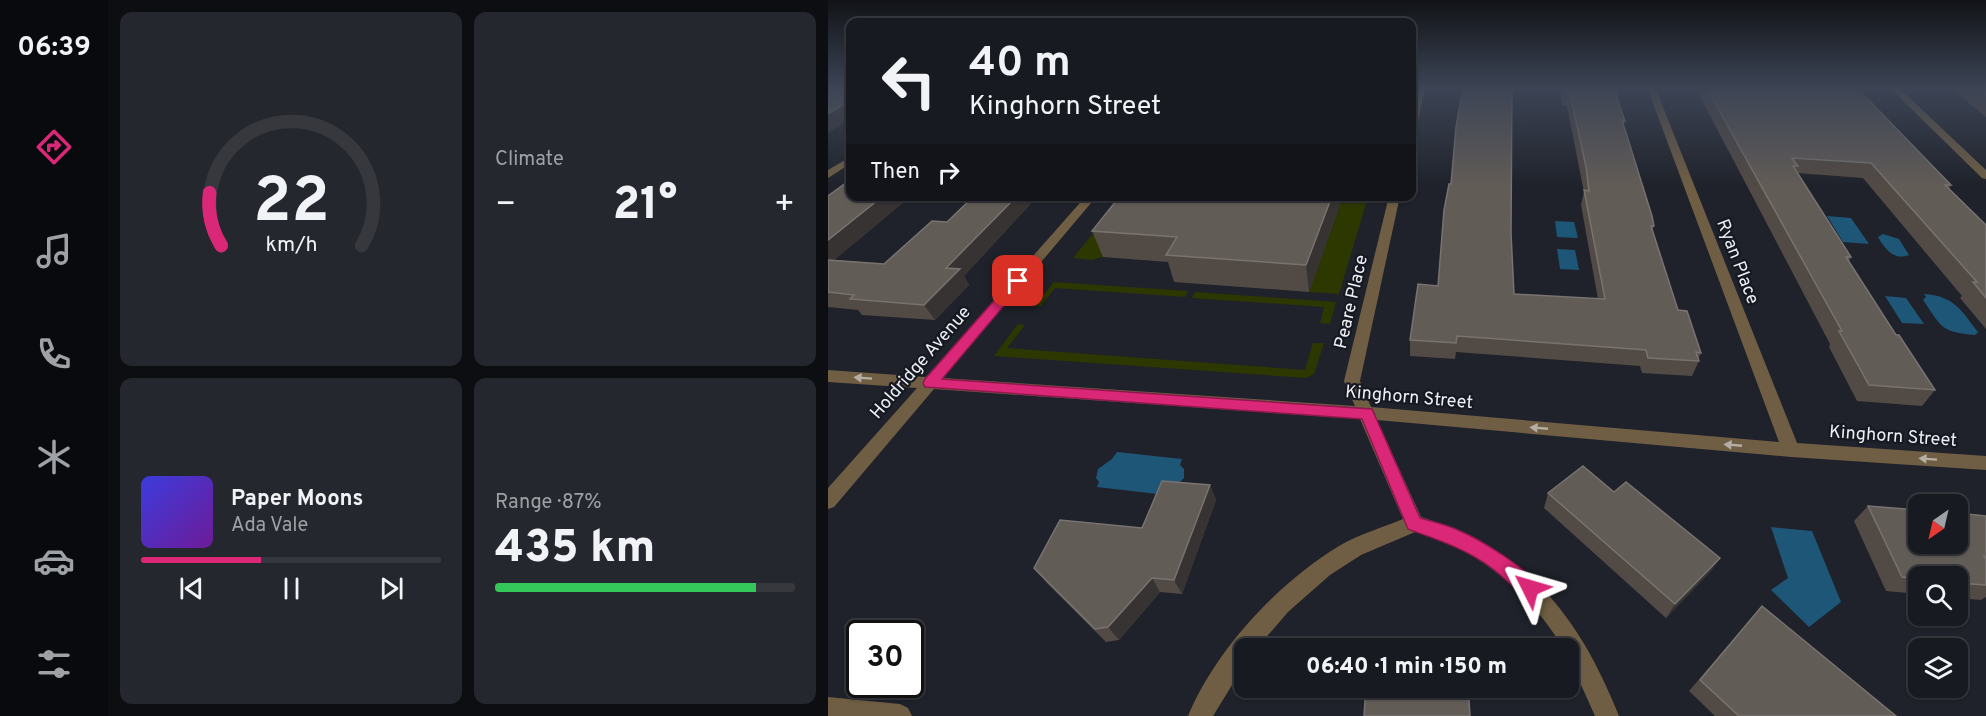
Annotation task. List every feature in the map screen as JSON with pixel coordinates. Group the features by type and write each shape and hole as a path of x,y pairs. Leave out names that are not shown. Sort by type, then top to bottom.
{"street":[{"name":"Ryan Place","path":"1664,120 1791,450"},
{"path":"1928,120 1986,176"},
{"path":"828,175 846,163"},
{"name":"Holdridge Avenue","path":"828,501 1088,201"},
{"name":"Peare Place","path":"1394,201 1352,381 1414,523"},
{"name":"Kinghorn Street","path":"828,376 1367,413 1791,450 1986,463"},
{"path":"1200,716 1220,679 1257,629 1307,580 1349,551 1414,523 1456,537 1498,562 1530,588 1567,633 1595,682 1606,716"},
{"path":"828,709 900,716"}],"green space":[{"path":"1120,201 1146,201 1103,257 1092,260 1073,258"},
{"path":"1342,201 1367,201 1339,294 1309,292"},
{"path":"1054,282 1188,291 1185,297 1055,288 1041,306 1034,306"},
{"path":"1195,292 1336,302 1330,324 1320,323 1324,307 1192,298"},
{"path":"1018,324 1025,325 1007,348 1305,370 1313,343 1324,343 1314,374 1306,378 994,356"}],"water":[{"path":"1827,216 1851,218 1869,244 1843,242"},
{"path":"1555,221 1574,222 1578,238 1557,237"},
{"path":"1883,234 1899,239 1909,255 1899,256 1890,253 1878,237"},
{"path":"1557,249 1575,250 1579,270 1560,269"},
{"path":"1924,294 1950,301 1978,332 1975,335 1948,330 1923,300 1926,297"},
{"path":"1885,296 1906,298 1924,324 1902,323"},
{"path":"1117,452 1182,459 1180,465 1184,469 1184,478 1166,495 1097,487 1098,469 1112,459"},
{"path":"1771,527 1812,531 1841,602 1809,627 1771,590 1788,578"}],"building":[{"path":"1457,120 1512,120 1511,233 1514,294 1605,299 1584,190 1589,191 1576,120 1622,120 1652,216 1654,226 1651,226 1678,310 1687,311 1701,353 1696,352 1699,361 1648,358 1646,350 1457,336 1456,343 1410,340 1418,284 1438,286 1444,210 1449,184 1451,184"},
{"path":"1725,120 1888,120 1951,185 1945,185 1986,225 1986,298 1973,282 1977,282 1871,163 1792,158 1798,166 1793,166 1851,257 1846,257 1896,335 1899,335 1935,390 1869,385 1839,331 1842,331"},
{"path":"846,183 846,201 877,201 828,240 828,196"},
{"path":"969,201 1012,201 946,268 960,269 924,305 850,299 854,295 828,292 828,260 884,264 932,221 947,222"},
{"path":"1116,201 1330,201 1306,265 1166,255 1177,237 1092,231"},
{"path":"1583,466 1614,492 1626,482 1720,558 1675,604 1548,493"},
{"path":"1162,481 1210,485 1174,580 1152,578 1108,627 1095,629 1034,568 1060,520 1142,528"},
{"path":"1868,506 1908,509 1908,554 1968,554 1968,514 1986,516 1986,557 1984,556 1986,585 1968,584 1968,566 1908,566 1908,578 1902,577"},
{"path":"1762,606 1896,716 1739,716 1700,680"},
{"path":"1365,698 1469,698 1470,716 1364,716"}],"route":[{"path":"1018,281 930,383 1367,413 1414,523 1456,537 1498,562 1530,588"}]}
